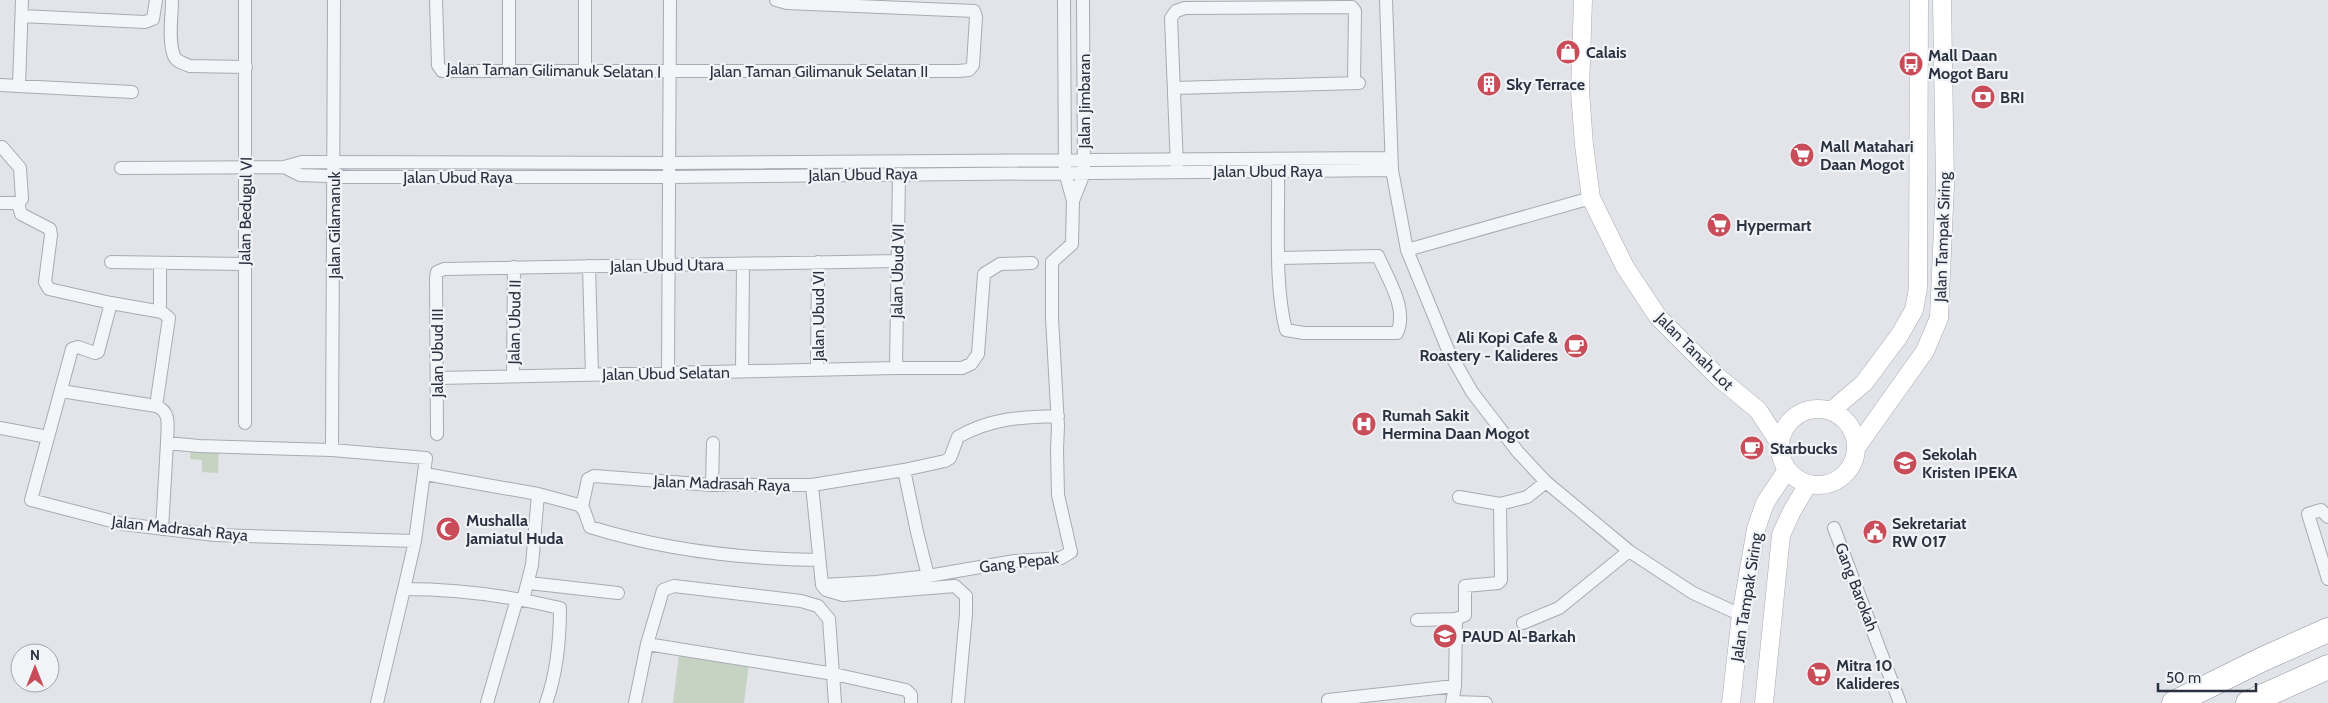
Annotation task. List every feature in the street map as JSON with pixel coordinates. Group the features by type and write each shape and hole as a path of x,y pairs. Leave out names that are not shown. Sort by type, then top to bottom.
{"highway":[{"path":"2174,703 2326,632"},
{"path":"2248,703 2328,667"}],"main road":[{"name":"Jalan Tanah Lot","path":"1584,0 1580,91 1584,146 1591,198 1625,267 1658,317 1719,378 1758,410 1780,444"},
{"name":"Jalan Tampak Siring","path":"1832,411 1864,383 1899,336 1914,310 1918,288 1919,0"},
{"name":"Jalan Tampak Siring","path":"1856,448 1925,351 1939,318 1945,184 1942,0"},
{"name":"Jalan Tanah Lot","path":"1758,410 1791,419"},
{"path":"1810,410 1832,411 1842,417 1850,426 1855,436 1856,448 1853,462 1845,473 1834,481 1821,485 1808,484 1796,478 1787,470 1781,458 1780,444 1783,431 1791,419 1810,410"},
{"name":"Jalan Tampak Siring","path":"1731,703 1741,615 1756,529 1765,503 1787,470"},
{"name":"Jalan Tampak Siring","path":"1764,703 1781,534 1808,484"}],"street":[{"path":"19,86 22,0"},
{"path":"22,16 145,22 153,19 156,0"},
{"path":"172,0 175,57 182,64 190,66 246,67"},
{"name":"Jalan Bedugul VI","path":"245,0 245,423"},
{"name":"Jalan Gilamanuk","path":"332,450 334,0"},
{"name":"Jalan Taman Gilimanuk Selatan I","path":"436,0 438,67 442,71 670,71"},
{"path":"508,70 509,0"},
{"path":"585,0 585,71"},
{"path":"668,373 670,0"},
{"name":"Jalan Taman Gilimanuk Selatan II","path":"670,71 968,70 974,66 976,17 974,11 787,3 776,0"},
{"name":"Jalan Jimbaran","path":"1052,318 1052,262 1072,244 1073,200 1065,166 1064,0"},
{"name":"Jalan Jimbaran","path":"1073,200 1084,166 1083,0"},
{"path":"1386,0 1391,164 1407,250 1448,350 1472,392 1518,452 1546,482 1629,551 1693,594 1741,615"},
{"path":"1174,88 1357,83 1355,11 1352,6 1185,8 1176,11 1172,18 1174,88 1177,165"},
{"path":"0,85 132,92"},
{"path":"0,147 20,168 22,199 18,203 0,203"},
{"name":"Jalan Ubud Raya","path":"284,167 302,162 1045,166 1391,164"},
{"name":"Jalan Ubud Raya","path":"1177,165 1278,171 1391,164"},
{"name":"Jalan Ubud Raya","path":"284,167 300,175 334,176 669,177 899,174 1045,166"},
{"path":"121,168 284,167"},
{"path":"1278,171 1279,258 1281,313 1286,330 1304,333 1397,333 1402,323 1401,310 1378,256 1279,258"},
{"name":"Jalan Ubud VII","path":"896,368 899,174"},
{"path":"1407,250 1591,198"},
{"path":"18,203 21,214 50,229 51,235 45,282 49,289 162,312 169,318 156,406"},
{"name":"Jalan Ubud Utara","path":"437,272 444,269 514,267 897,261"},
{"path":"111,262 244,264"},
{"name":"Jalan Ubud VI","path":"818,262 818,369"},
{"path":"160,263 160,305"},
{"name":"Jalan Ubud Selatan","path":"437,378 818,369 962,368 971,364 978,354 984,274 1000,264 1032,263"},
{"path":"742,371 743,264"},
{"path":"589,266 592,375"},
{"name":"Jalan Ubud II","path":"513,376 514,267"},
{"name":"Jalan Ubud III","path":"437,272 437,434"},
{"path":"0,428 48,437 72,349 78,347 95,353 100,350 111,303"},
{"name":"Gang Pepak","path":"822,585 876,582 928,576 982,566 1061,558 1071,552 1058,495 1058,416 1052,318"},
{"path":"61,391 156,406 164,409 167,414 162,529"},
{"path":"812,485 904,470 945,461 950,458 958,437 991,423 1011,418 1058,416"},
{"name":"Jalan Madrasah Raya","path":"48,437 31,500 123,524 162,529 216,534 415,540"},
{"path":"166,443 199,446 332,450 426,458 415,540 377,703"},
{"path":"712,485 713,443"},
{"path":"904,470 928,576"},
{"path":"425,474 538,494 582,507 590,527 655,544 694,551 785,560 819,560"},
{"name":"Jalan Madrasah Raya","path":"582,507 588,479 594,476 712,485 812,485 822,585"},
{"path":"1459,497 1500,504 1527,497 1546,482"},
{"path":"487,703 520,600 529,583 538,494"},
{"path":"1417,620 1456,619 1465,615 1465,586 1498,583 1501,580 1500,504"},
{"path":"2328,517 2321,510 2308,514 2328,579"},
{"name":"Gang Barokah","path":"1834,528 1900,703"},
{"path":"1522,623 1558,608 1629,551"},
{"path":"529,583 618,593"},
{"path":"822,585 826,590 843,595 955,586 961,590 966,596 966,614 958,703"},
{"path":"635,703 647,644 664,590 670,587 801,600 818,606 829,618 835,703"},
{"path":"404,589 466,592 560,608 560,639 552,687 546,703"},
{"path":"1456,619 1455,686 1452,702 1486,703"},
{"path":"647,644 834,674 906,690 911,695 911,703"},
{"path":"1328,700 1455,686"}],"green space":[{"path":"191,443 219,444 218,473 202,472 202,460 190,459"},
{"path":"679,655 749,664 744,703 673,703"}],"place":[{"name":"Calais","path":"1568,52"},
{"name":"Mall Daan Mogot Baru","path":"1911,64"},
{"name":"Sky Terrace","path":"1489,84"},
{"name":"BRI","path":"1983,97"},
{"name":"Mall Matahari Daan Mogot","path":"1802,155"},
{"name":"Hypermart","path":"1719,225"},
{"name":"Ali Kopi Cafe & Roastery - Kalideres","path":"1576,346"},
{"name":"Rumah Sakit Hermina Daan Mogot","path":"1364,424"},
{"name":"Starbucks","path":"1752,448"},
{"name":"Sekolah Kristen IPEKA","path":"1905,463"},
{"name":"Mushalla Jamiatul Huda","path":"448,529"},
{"name":"Sekretariat RW 017","path":"1875,532"},
{"name":"PAUD Al-Barkah","path":"1445,636"},
{"name":"Mitra 10 Kalideres","path":"1819,674"}]}
